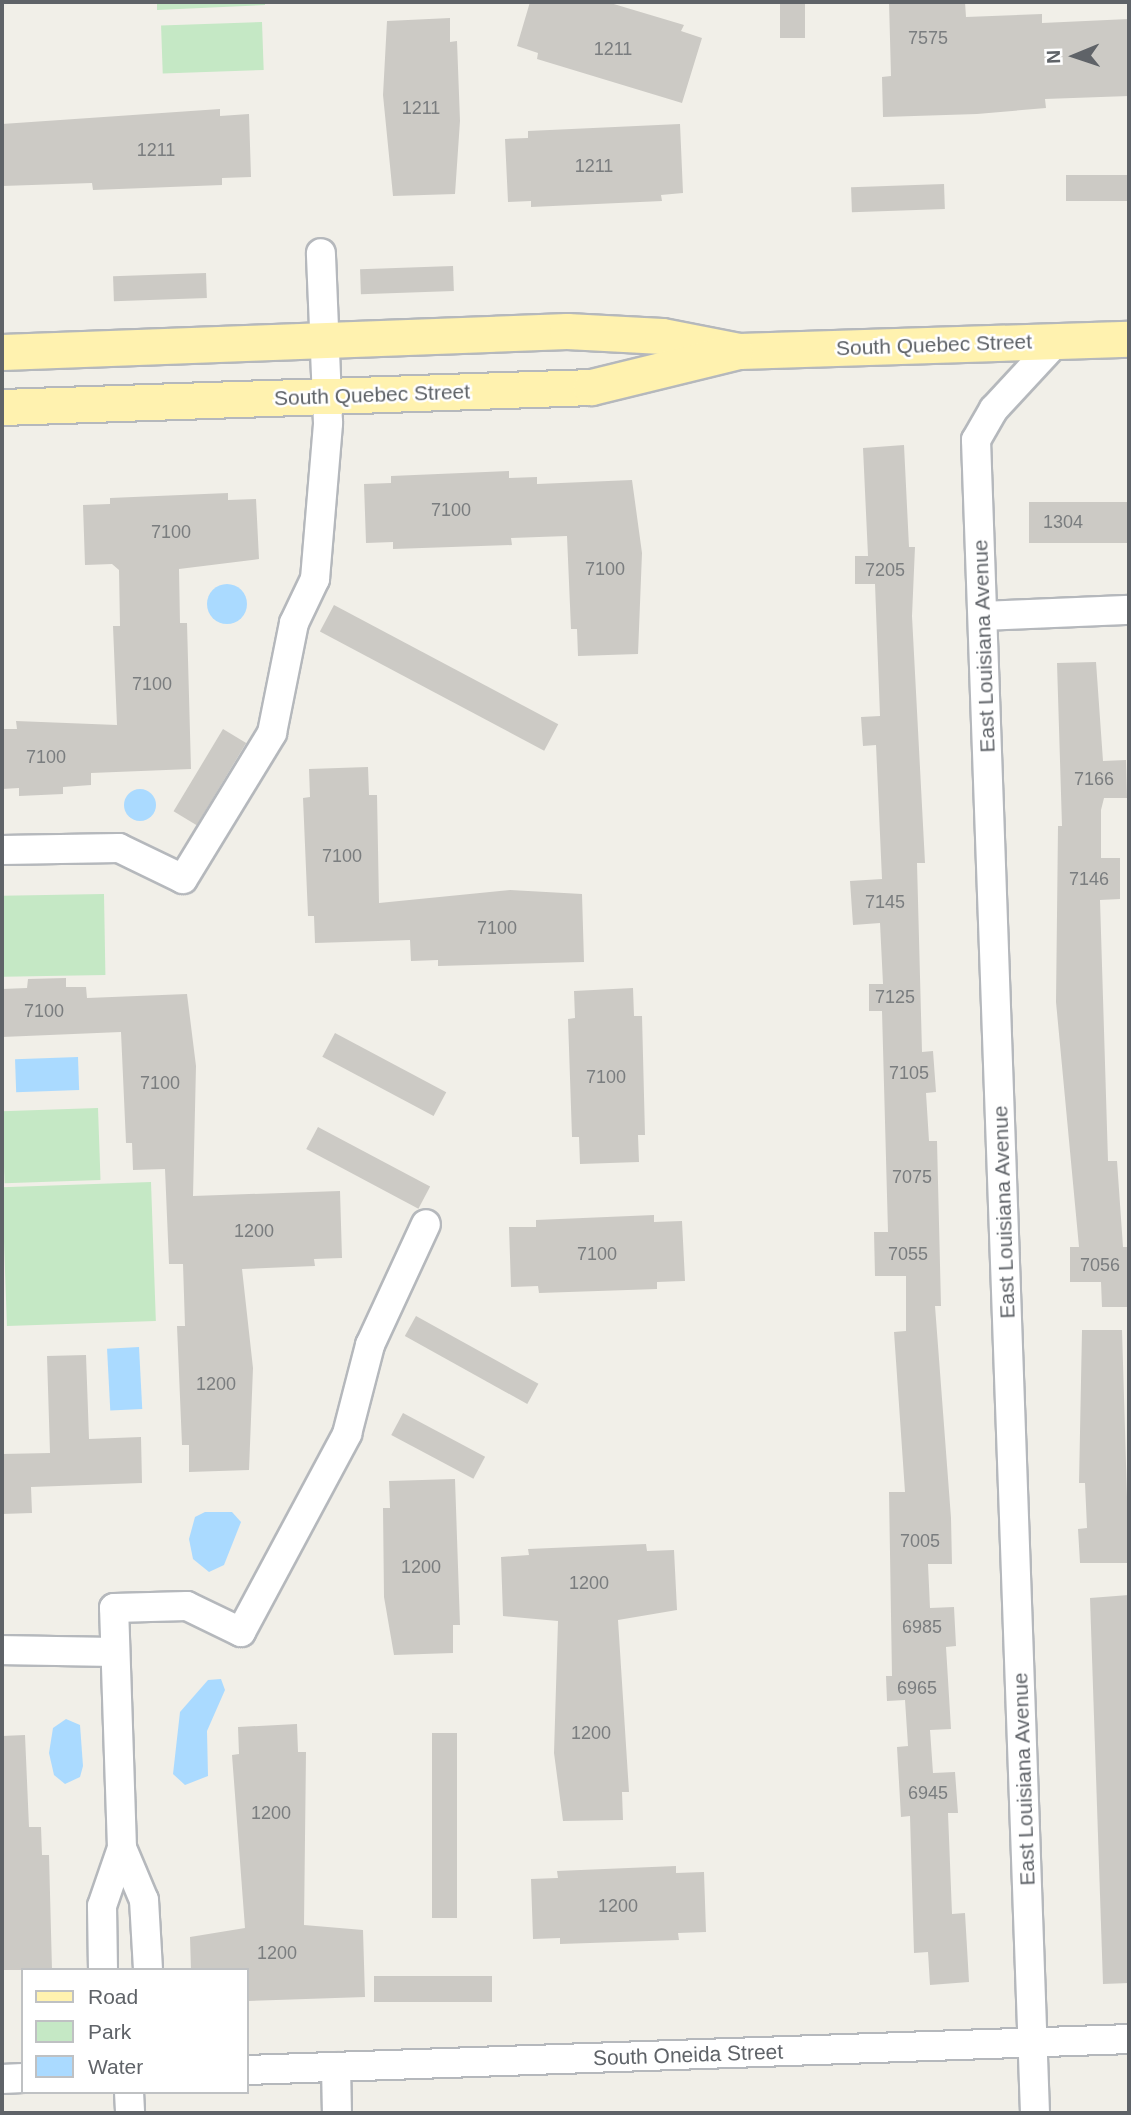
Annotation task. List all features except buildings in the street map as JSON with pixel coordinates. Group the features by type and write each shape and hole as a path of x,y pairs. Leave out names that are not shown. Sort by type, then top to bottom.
{"main road":[{"name":"South Quebec Street","path":"2,352 605,331 739,351 1129,339"},
{"name":"South Quebec Street","path":"2,407 603,386 739,351"}],"street":[{"path":"2,850 119,848 183,879 278,718 294,623 315,579 327,396 321,253"},
{"name":"East Louisiana Avenue","path":"1035,2113 976,440 994,409 1057,341"},
{"path":"984,616 1129,610"},
{"path":"103,1968 102,1906 122,1848 114,1608 187,1606 241,1632 347,1434 370,1345 426,1224"},
{"path":"2,1650 116,1652"},
{"path":"122,1848 144,1900 148,1968"},
{"name":"South Oneida Street","path":"248,2070 1129,2039"},
{"path":"336,2067 337,2113"},
{"path":"2,2079 21,2078"},
{"path":"129,2094 130,2113"}],"green space":[{"path":"157,2 265,2 265,5 157,10"},
{"path":"262,22 264,70 163,73 161,26"},
{"path":"104,894 105,975 3,977 2,896"},
{"path":"98,1108 101,1180 5,1183 2,1111"},
{"path":"151,1182 156,1321 7,1326 2,1187"}],"water":[{"path":"227,584 241,590 247,604 241,618 227,624 213,618 207,604 213,590"},
{"path":"140,789 152,793 156,805 152,817 140,821 128,817 124,805 128,793"},
{"path":"78,1057 79,1090 16,1092 15,1059"},
{"path":"139,1347 142,1409 110,1411 107,1349"},
{"path":"205,1512 232,1512 241,1522 224,1565 209,1572 193,1559 189,1539 195,1517"},
{"path":"221,1679 225,1690 207,1731 208,1776 185,1785 173,1774 180,1712 208,1680"},
{"path":"66,1719 80,1725 83,1766 80,1777 65,1784 54,1775 49,1753 53,1728"}]}
